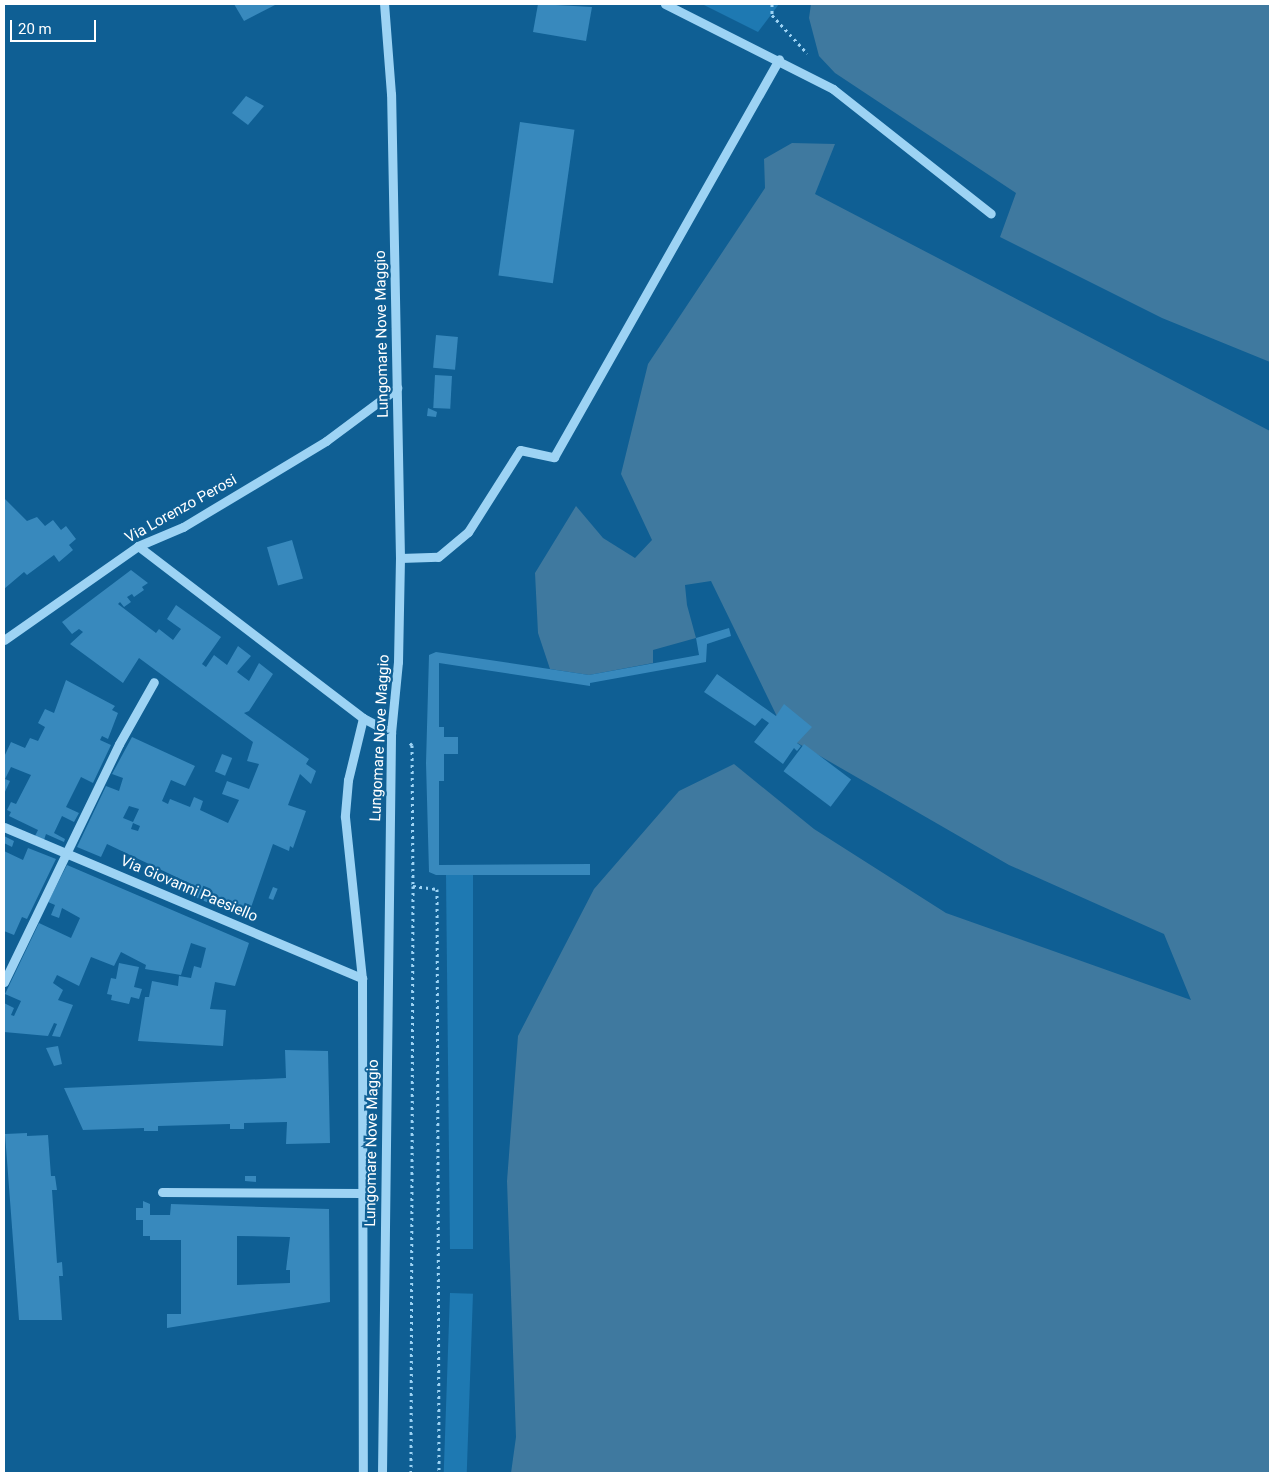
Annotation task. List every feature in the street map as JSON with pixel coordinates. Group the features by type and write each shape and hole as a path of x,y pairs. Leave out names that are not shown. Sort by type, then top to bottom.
{"street":[{"name":"Lungomare Nove Maggio","path":"382,1473 391,733 398,662 400,558 391,94 384,4"},
{"path":"664,4 779,59 833,89 991,214"},
{"path":"400,558 438,557 468,532 520,450 554,457 779,59"},
{"name":"Via Lorenzo Perosi","path":"4,640 138,546 183,527 326,441 397,388"},
{"path":"138,546 362,718 391,733"},
{"path":"4,982 68,854 119,744 154,682"},
{"path":"362,718 348,780 344,817 362,978 363,1473"},
{"name":"Via Giovanni Paesiello","path":"4,827 362,978"},
{"path":"162,1192 363,1193"}],"path":[{"path":"772,4 772,15 814,60"},
{"path":"391,733 412,744 411,1473"},
{"path":"413,886 437,889 440,1473"}],"shaded area":[{"path":"702,4 779,4 758,32"},
{"path":"811,4 1270,4 1270,362 1162,318 1000,237 1016,193 835,73 819,56 809,18"},
{"path":"792,143 835,144 815,194 1270,431 1270,1473 511,1473 516,1437 507,1181 518,1036 594,889 679,791 734,764 814,829 946,913 1191,1000 1164,934 1009,865 787,737 711,581 685,585 687,605 696,638 653,650 653,663 589,675 550,669 538,633 535,573 576,506 603,538 635,558 652,540 621,474 648,364 765,188 764,159"},
{"path":"446,875 473,875 473,1249 450,1249"},
{"path":"450,1293 473,1294 467,1473 444,1473"}],"building":[{"path":"234,4 277,4 244,21"},
{"path":"538,4 592,7 586,41 533,32"},
{"path":"246,96 264,106 248,125 232,113"},
{"path":"520,122 574,130 553,283 498,275"},
{"path":"436,335 458,337 455,370 433,368"},
{"path":"435,375 452,376 450,409 433,408"},
{"path":"428,408 437,412 436,417 427,416"},
{"path":"4,498 27,521 37,517 45,526 53,520 61,530 66,526 76,539 69,545 73,550 59,562 54,555 27,575 24,572 4,589"},
{"path":"292,540 303,578 278,586 267,547"},
{"path":"131,570 148,583 142,587 144,590 134,597 132,594 127,597 131,602 124,607 120,602 118,604 156,633 159,629 173,640 181,629 167,619 176,605 221,637 202,664 206,667 214,655 227,665 238,646 251,656 237,672 249,681 259,663 273,674 249,711 244,713 309,759 306,764 316,771 311,784 300,774 288,805 306,811 293,848 290,846 289,851 273,844 247,919 190,895 193,885 107,844 101,857 77,847 106,786 119,791 123,778 112,774 132,737 195,766 185,786 171,780 162,801 168,804 170,799 190,807 194,797 203,801 200,810 228,823 239,800 222,794 227,781 249,789 259,764 247,761 253,742 139,658 123,683 70,644 83,632 79,629 72,634 62,622","holes":["129,806 139,809 133,822 123,818","133,823 140,826 138,831 131,829"]},
{"path":"729,628 731,636 707,644 706,662 590,683 590,686 439,663 439,727 444,727 444,737 458,737 458,754 444,754 444,781 439,781 439,865 590,864 590,875 436,875 429,872 426,763 429,655 436,652 589,675 699,655 696,638"},
{"path":"717,674 776,716 784,704 812,727 797,743 801,746 797,751 794,748 783,764 754,742 769,723 762,718 755,726 704,692"},
{"path":"66,680 115,706 112,710 118,713 108,739 102,736 100,740 111,745 93,783 81,777 66,807 79,813 74,822 62,816 54,833 65,839 64,842 46,834 44,840 35,836 38,830 9,816 11,812 7,810 11,802 16,804 31,775 11,767 5,779 10,781 4,794 4,757 11,742 25,748 30,738 38,741 45,727 38,723 45,709 54,713"},
{"path":"804,744 851,780 831,807 784,771"},
{"path":"222,754 232,758 225,776 215,772"},
{"path":"4,836 14,841 12,847 4,843"},
{"path":"28,848 56,859 27,919 22,917 14,935 4,931 4,851 23,860"},
{"path":"67,865 249,943 235,986 215,982 210,1009 226,1010 223,1046 138,1041 145,997 149,997 152,981 178,986 179,976 191,978 194,966 201,968 206,948 191,943 181,975 145,969 146,965 121,952 114,966 91,957 79,986 57,975 53,983 63,990 58,1000 73,1005 60,1037 52,1036 57,1024 54,1023 48,1036 4,1032 4,1003 14,1008 11,1015 14,1016 21,1001 5,994 39,923 71,938 80,918 62,908 59,918 51,915 55,905 48,902"},
{"path":"273,887 278,889 273,900 269,898"},
{"path":"119,963 139,967 134,987 142,989 139,999 131,997 129,1004 111,1000 112,995 107,994 111,978 116,979"},
{"path":"58,1046 62,1064 54,1066 46,1048"},
{"path":"285,1050 328,1051 330,1143 286,1144 287,1122 244,1123 244,1129 230,1129 230,1124 158,1126 158,1131 144,1131 144,1128 83,1130 64,1088 286,1078"},
{"path":"27,1133 27,1136 48,1135 51,1176 55,1176 57,1190 52,1190 57,1263 62,1262 63,1276 59,1276 62,1320 19,1320 5,1134"},
{"path":"245,1176 256,1176 256,1182 245,1181"},
{"path":"143,1201 150,1204 150,1215 170,1215 171,1204 329,1209 330,1302 167,1328 167,1314 181,1314 181,1240 150,1240 150,1236 143,1236 143,1220 136,1220 136,1208 143,1208","holes":["237,1236 290,1237 286,1270 290,1270 290,1283 237,1285"]}]}
